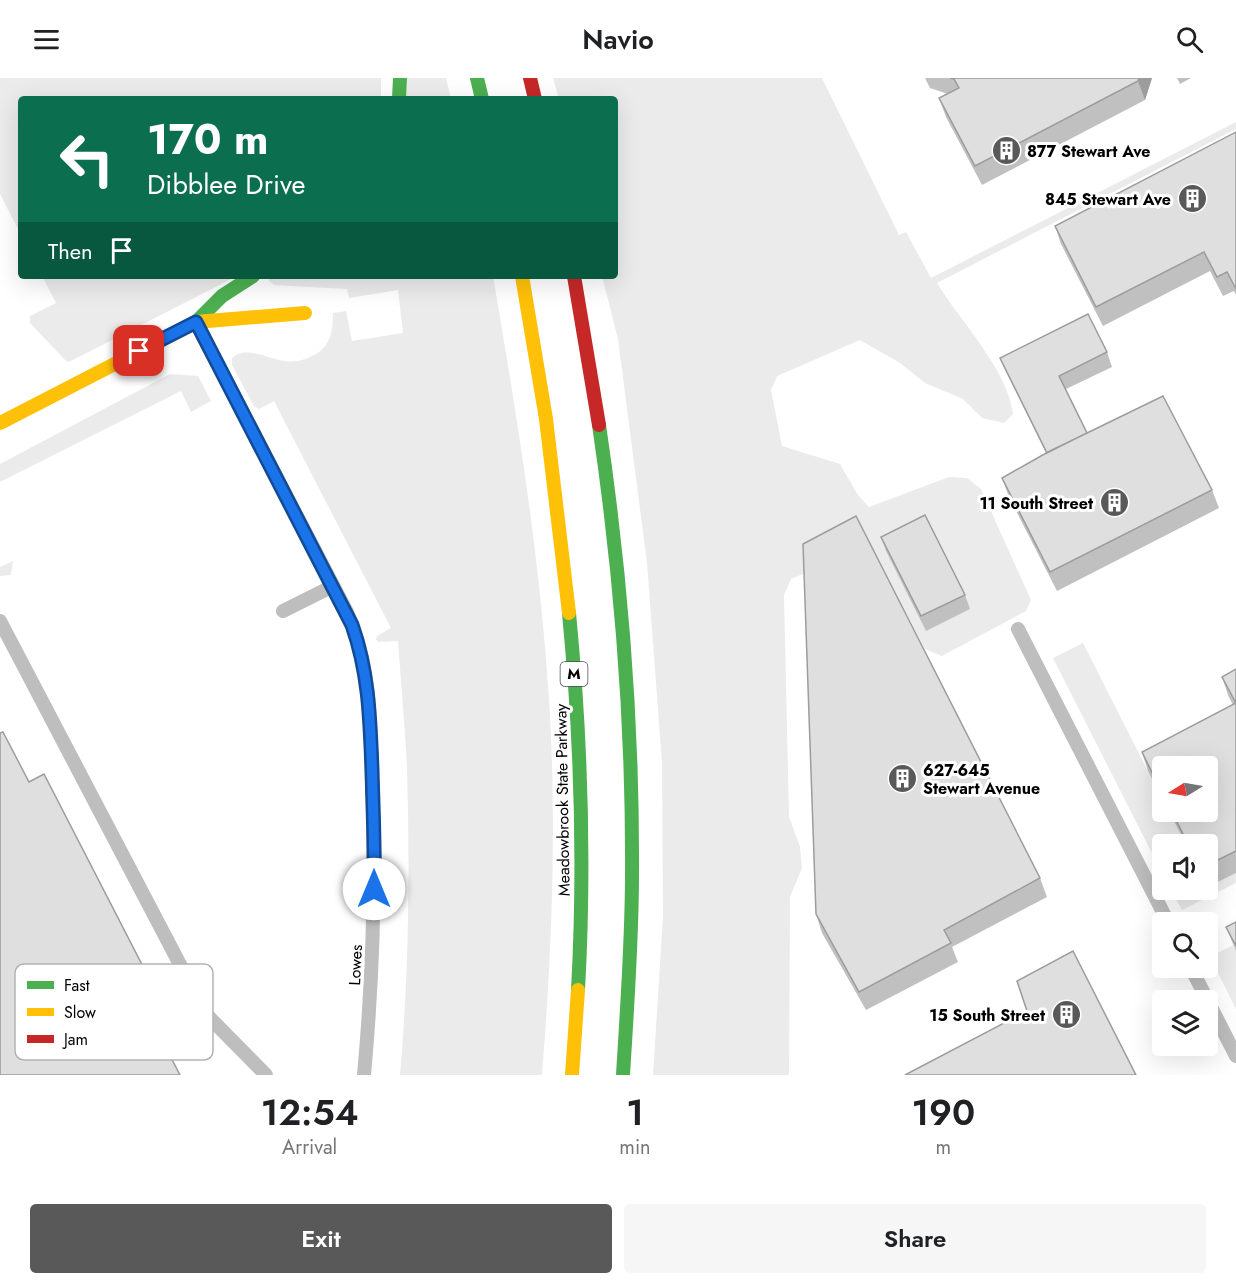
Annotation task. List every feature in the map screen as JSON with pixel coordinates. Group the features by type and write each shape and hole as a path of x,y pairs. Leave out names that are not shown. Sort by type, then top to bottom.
{"main road":[{"path":"399,96 400,78"},
{"path":"477,78 481,96"},
{"path":"530,78 534,96"},
{"path":"0,423 196,322 212,304 248,279"},
{"name":"Meadowbrook State Parkway","path":"523,279 554,473 569,607 576,698 581,877 579,967 572,1075"},
{"path":"575,279 610,505 626,681 632,858 631,947 623,1075"},
{"path":"196,322 304,313"}],"lane":[{"name":"Lowes","path":"196,322 333,586 352,625 362,654 370,716 374,889 373,944 364,1075"},
{"path":"283,611 333,586"},
{"path":"0,621 180,964"},
{"path":"1018,629 1163,912"},
{"path":"1196,978 1236,1056"},
{"path":"213,1021 266,1075"}],"shaded area":[{"path":"0,78 381,78 381,96 18,96 18,229 0,194"},
{"path":"407,78 446,78 450,96 406,96"},
{"path":"553,78 822,78 899,235 906,232 931,278 1236,122 1236,129 937,283 982,346 1002,380 1013,414 1004,423 982,418 963,399 925,383 900,363 860,340 777,376 771,390 782,446 840,464 858,495 869,507 949,477 967,478 981,489 1031,600 1026,611 942,656 925,649 869,541 836,560 791,579 784,595 789,817 800,847 802,868 790,897 789,1075 653,1075 663,917 662,763 647,563 618,339 603,279 618,279 618,96 558,96"},
{"path":"44,279 231,279 69,362 30,323 30,316 56,303"},
{"path":"269,279 493,279 534,540 549,699 553,840 542,1075 400,1075 407,960 408,846 407,769 398,641 378,642 376,639 377,636 391,628 274,401 259,409 254,406 232,365 232,358 244,353 289,361 313,356 328,342 332,331 333,313 346,311 352,341 403,333 398,290 349,298 347,289 274,285"},
{"path":"170,374 198,376 211,401 191,412 181,391 0,482 0,464"},
{"path":"13,561 11,575 0,576 0,567"},
{"path":"1083,643 1152,779 1152,822 1174,822 1181,834 1152,834 1152,853 1053,658"},
{"path":"1236,873 1236,883 1218,892 1218,882"},
{"path":"1176,900 1202,900 1182,910"},
{"path":"1233,945 1236,951 1236,1009 1218,973 1218,953"}],"building":[{"name":"877 Stewart Ave","path":"950,78 1139,78 1138,81 975,166 939,98 959,88 954,79"},
{"name":"845 Stewart Ave","path":"1236,132 1236,289 1227,272 1217,277 1204,252 1096,307 1055,226"},
{"path":"1088,314 1107,352 1059,376 1087,433 1047,453 1000,358"},
{"name":"11 South Street","path":"1163,396 1212,490 1050,572 1002,478 1048,452"},
{"path":"925,515 965,595 921,616 881,537"},
{"name":"627-645 Stewart Avenue","path":"856,516 1040,878 944,930 951,943 859,992 816,914 803,544"},
{"path":"1236,669 1236,703 1222,677"},
{"path":"1236,703 1236,851 1218,860 1218,834 1183,834 1177,822 1218,822 1218,756 1152,756 1152,772 1142,752"},
{"path":"3,732 29,782 44,774 142,964 15,964 15,1060 172,1060 180,1075 0,1075 0,733"},
{"path":"1236,922 1236,946 1226,927"},
{"name":"15 South Street","path":"1073,951 1136,1075 905,1075 1027,1011 1017,981"}],"traffic: fast":[{"path":"399,96 400,78"},
{"path":"477,78 481,96"},
{"path":"196,322 222,296 248,279"},
{"path":"599,425 614,537 628,706 632,900 623,1075"},
{"path":"569,613 581,801 578,990"}],"traffic: slow":[{"path":"523,279 546,419 569,613"},
{"path":"0,423 196,322 305,313"},
{"path":"572,1075 578,990"}],"traffic: jam":[{"path":"530,78 534,96"},
{"path":"575,279 599,425"}],"place":[{"name":"877 Stewart Ave","path":"1006,151"},
{"name":"845 Stewart Ave","path":"1192,199"},
{"name":"11 South Street","path":"1114,503"},
{"name":"627-645 Stewart Avenue","path":"902,779"},
{"name":"15 South Street","path":"1066,1015"}],"route":[{"path":"139,351 196,322 347,612 364,662 367,679 373,796 374,889"}]}
